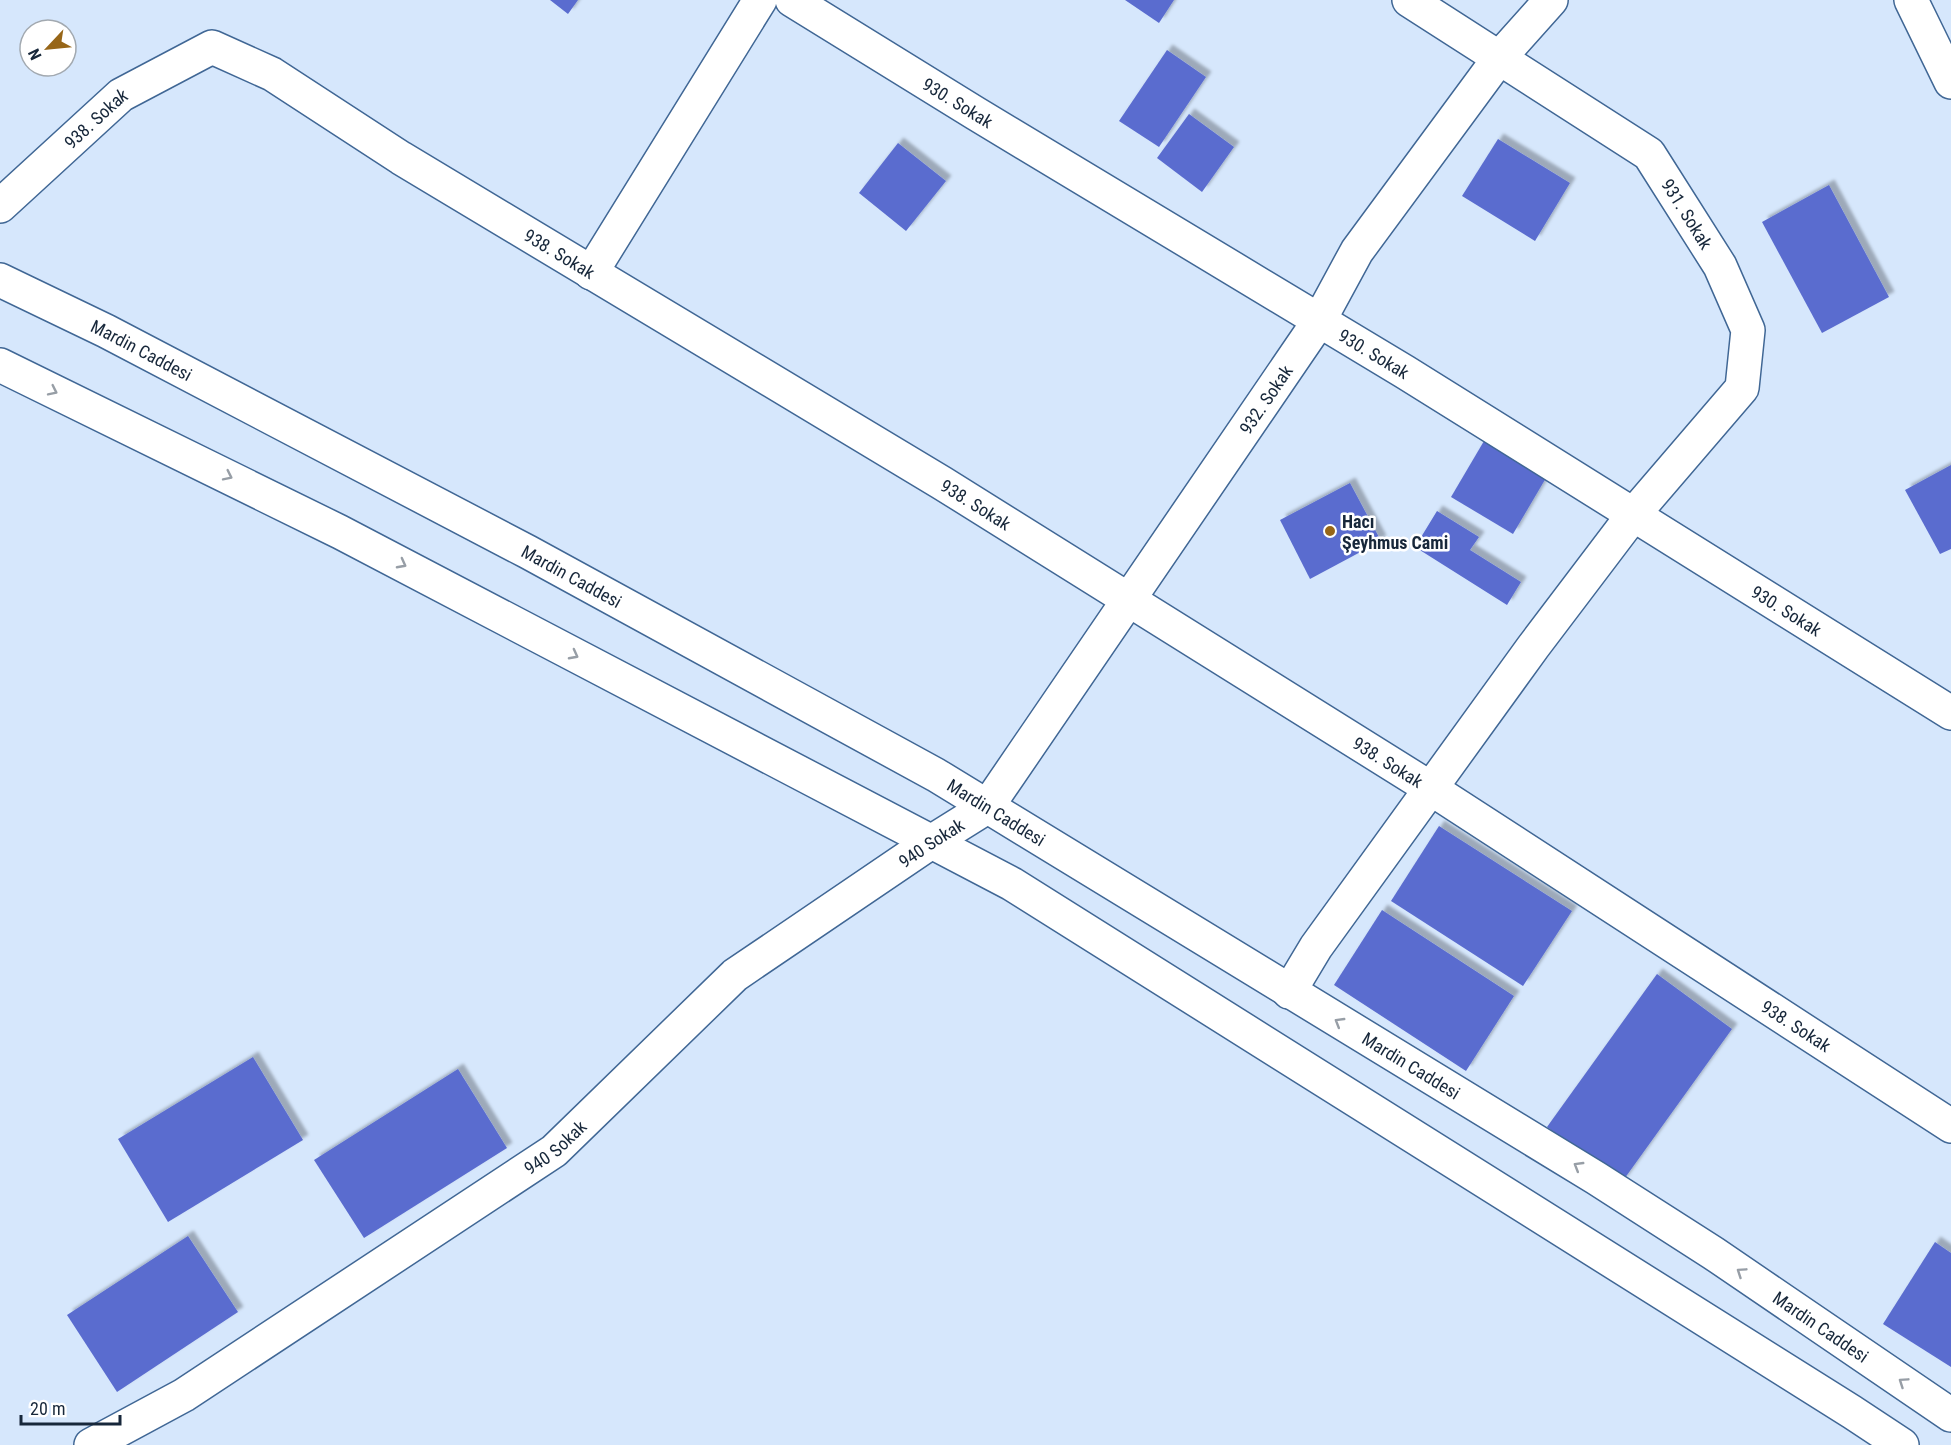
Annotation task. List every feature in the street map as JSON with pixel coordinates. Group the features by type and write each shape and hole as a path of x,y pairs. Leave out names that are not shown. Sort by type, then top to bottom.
{"street":[{"path":"591,273 760,0"},
{"name":"930. Sokak","path":"792,0 1319,321 1951,712"},
{"name":"931. Sokak","path":"1289,992 1316,947 1533,647 1634,515 1742,388 1748,330 1720,266 1649,154 1409,0"},
{"name":"932. Sokak","path":"987,807 1319,321 1357,251 1500,57 1551,0"},
{"path":"1911,0 1951,82"},
{"name":"938. Sokak","path":"0,206 121,95 212,47 272,74 400,158 942,483 1430,788 1951,1126"},
{"name":"Mardin Caddesi","path":"0,280 106,331 528,552 936,775 1596,1178 1713,1253 1951,1415"},
{"path":"0,365 340,532 1022,891 1842,1405 1902,1445"},
{"name":"940 Sokak","path":"91,1445 184,1395 554,1151 735,975 931,842 987,807"}],"building":[{"path":"550,0 578,0 568,14"},
{"path":"1125,0 1174,0 1159,23"},
{"path":"1167,50 1206,77 1159,147 1119,121"},
{"path":"1189,114 1234,147 1202,192 1157,158"},
{"path":"1498,139 1570,183 1535,241 1462,196"},
{"path":"898,143 946,181 906,231 859,193"},
{"path":"1829,185 1889,297 1822,333 1762,222"},
{"path":"1484,441 1546,478 1513,534 1451,497"},
{"path":"1951,465 1951,549 1940,554 1905,490"},
{"name":"Hacı Şeyhmus Cami","path":"1350,483 1381,541 1310,579 1280,520"},
{"path":"1437,511 1479,537 1470,550 1521,582 1507,605 1415,547"},
{"path":"1439,826 1572,911 1523,986 1391,901"},
{"path":"1382,910 1514,996 1466,1071 1334,985"},
{"path":"1657,974 1732,1029 1622,1182 1547,1127"},
{"path":"253,1057 303,1140 168,1222 118,1139"},
{"path":"458,1069 507,1148 364,1238 314,1160"},
{"path":"188,1236 238,1312 117,1392 67,1315"},
{"path":"1935,1242 1951,1253 1951,1367 1883,1324"}],"place":[{"name":"Hacı Şeyhmus Cami","path":"1330,531"}]}
